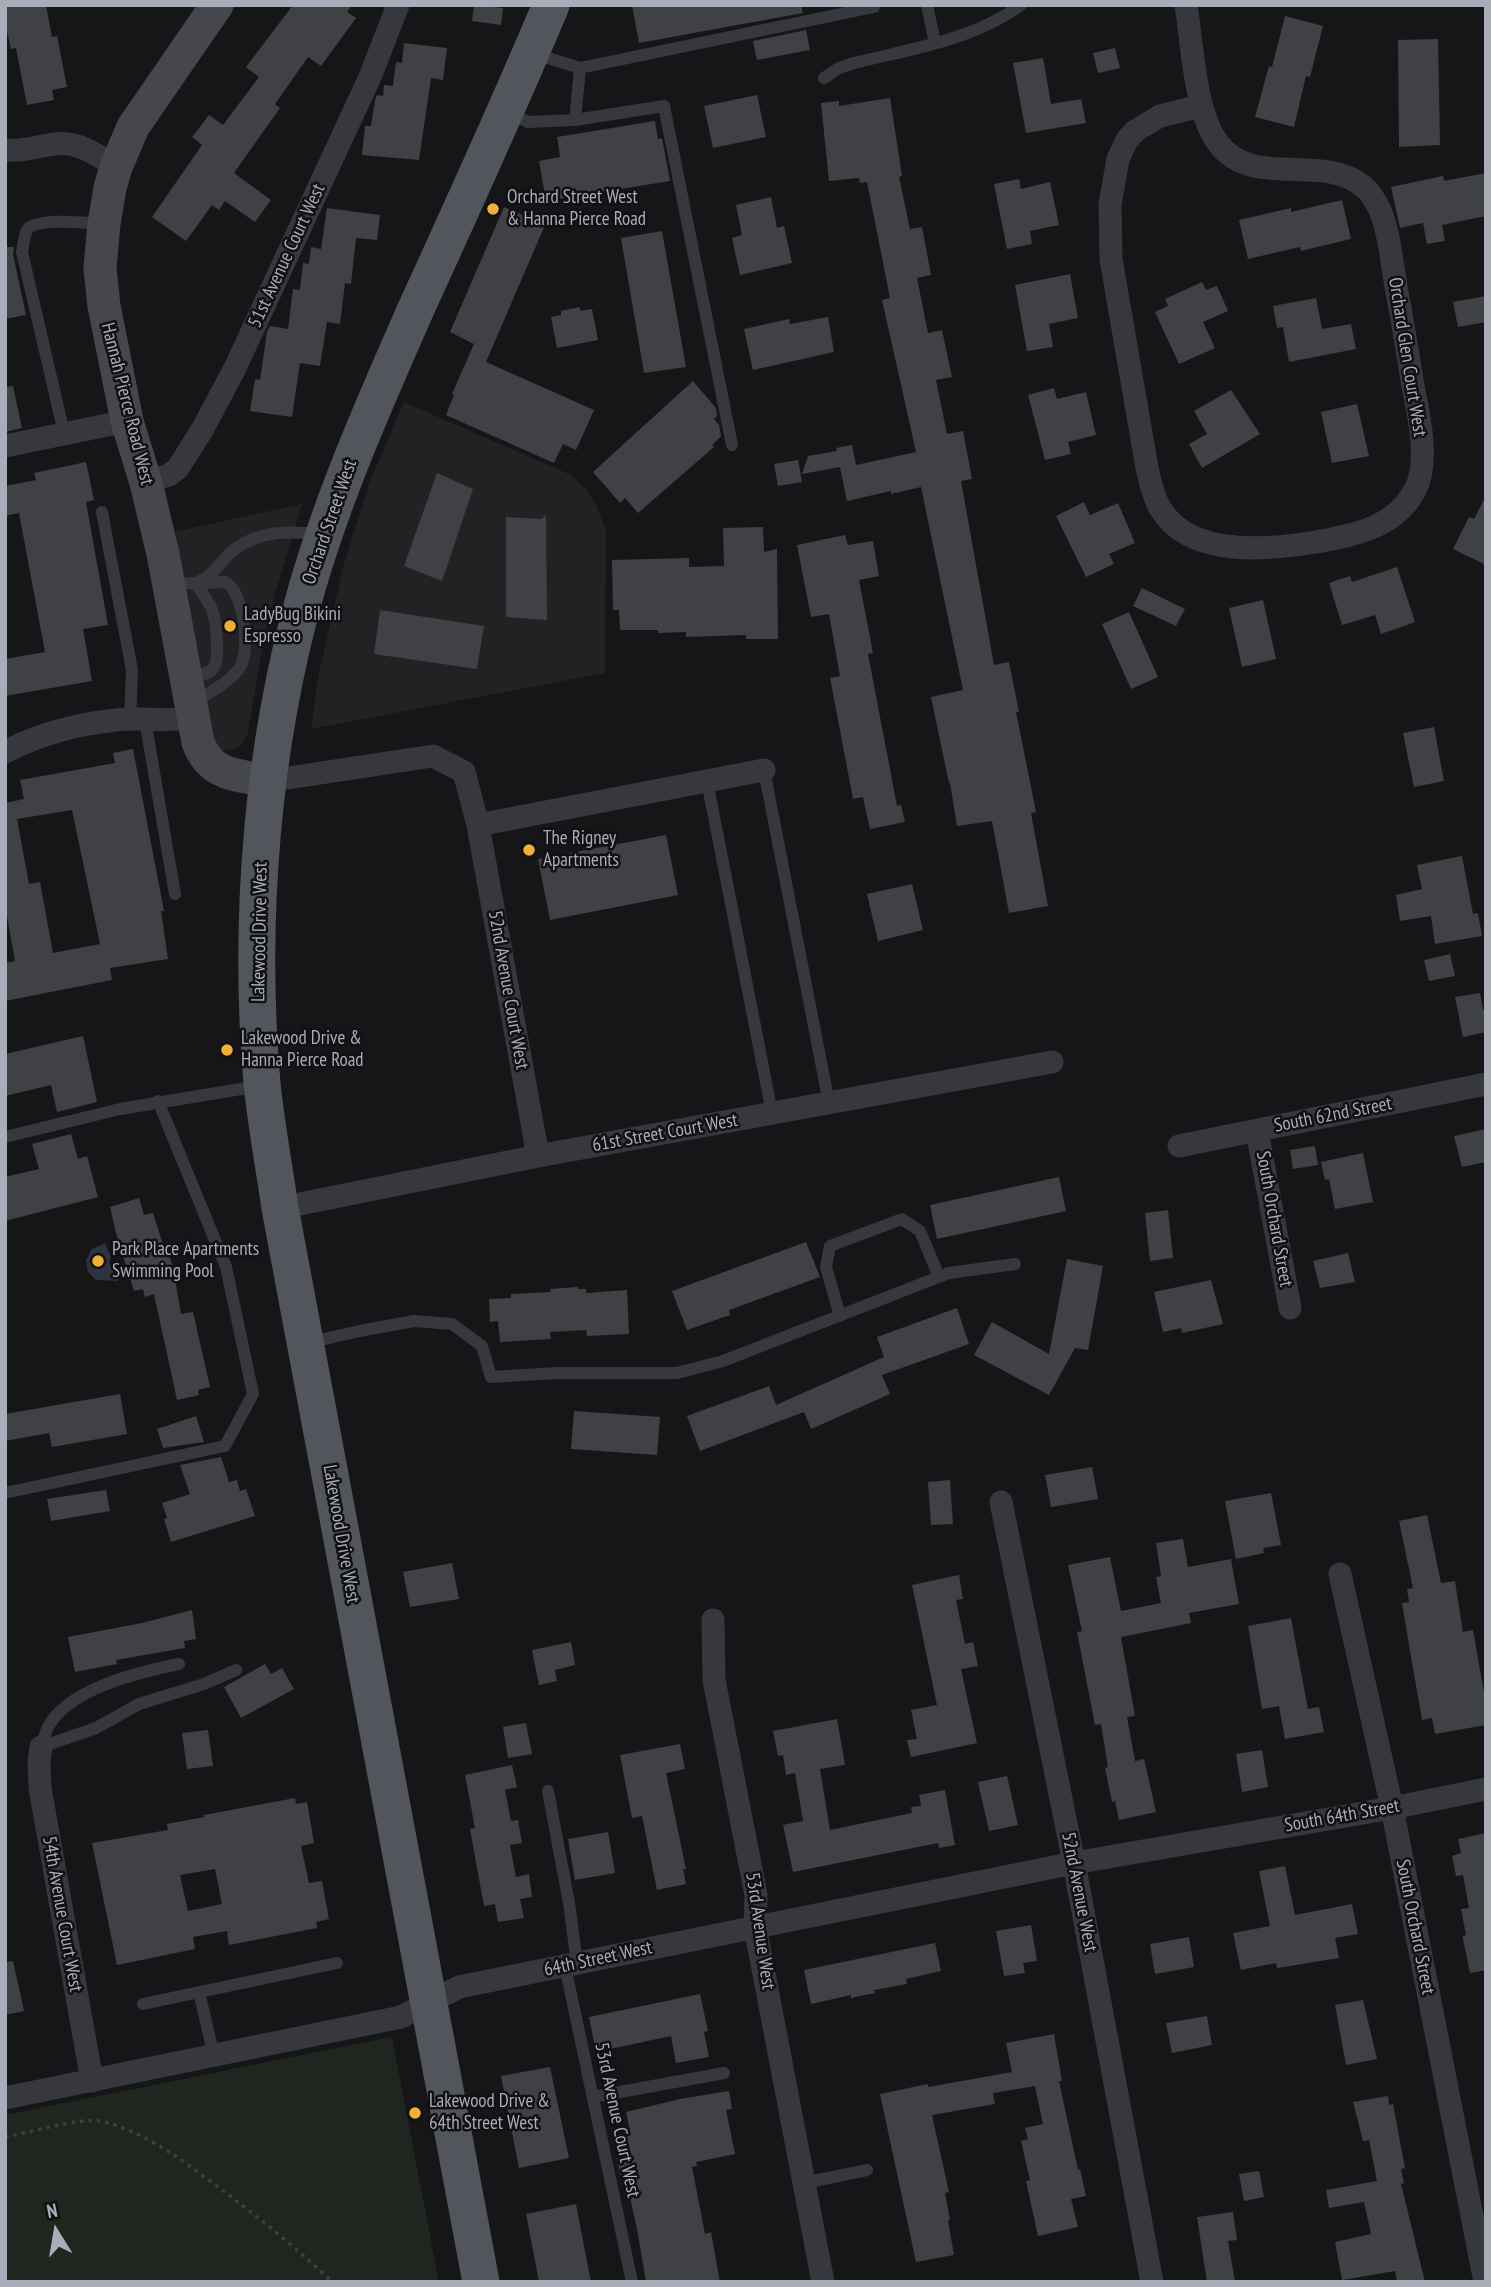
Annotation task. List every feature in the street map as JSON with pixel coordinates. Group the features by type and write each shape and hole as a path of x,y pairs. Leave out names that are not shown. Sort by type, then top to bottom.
{"main road":[{"name":"Orchard Street West","path":"268,781 291,650 308,586 354,452 551,5"},
{"name":"Lakewood Drive West","path":"268,781 258,937 258,1023 262,1085 280,1208 481,2282"}],"street":[{"name":"Hannah Pierce Road West","path":"217,5 143,109 116,167 104,224 101,281 127,421 182,584 190,700 201,750 211,764 230,774 268,781"},
{"name":"51st Avenue Court West","path":"146,483 169,475 178,468 236,368 370,77 398,5"},
{"name":"Orchard Glen Court West","path":"1186,5 1201,106 1216,140 1232,156 1247,163 1347,176 1367,190 1380,211 1403,322 1422,453 1415,490 1395,514 1374,527 1304,544 1238,548 1204,541 1189,534 1168,518 1156,500 1147,468 1111,259 1110,204 1118,159 1127,140 1135,131 1141,125 1160,117 1201,106"},
{"path":"5,150 21,151 56,144 74,145 116,167"},
{"path":"5,446 127,421"},
{"path":"5,752 37,737 116,720 138,720 190,700"},
{"path":"268,781 433,756 464,772 478,825 764,769"},
{"name":"52nd Avenue Court West","path":"478,825 538,1156"},
{"name":"61st Street Court West","path":"280,1208 538,1156 1052,1062"},
{"name":"South 62nd Street","path":"1179,1146 1486,1084"},
{"name":"South Orchard Street","path":"1257,1131 1290,1308"},
{"name":"52nd Avenue West","path":"1001,1502 1074,1863 1152,2282"},
{"name":"South Orchard Street","path":"1340,1574 1392,1808 1485,2282"},
{"name":"53rd Avenue West","path":"713,1620 714,1680 756,1895 755,1927 823,2282"},
{"name":"54th Avenue Court West","path":"41,1747 40,1788 92,2081"},
{"name":"South 64th Street","path":"1197,1841 1486,1789"},
{"name":"64th Street West","path":"5,2098 401,2017 459,1987 1074,1863 1197,1841"}],"lane":[{"path":"531,53 580,68 874,5"},
{"path":"927,5 935,43"},
{"path":"824,78 839,68 935,43 986,26 1021,5"},
{"path":"575,120 580,68"},
{"path":"505,111 528,122 575,120 664,106 732,446"},
{"path":"64,433 22,252 27,231 33,225 52,222 104,224"},
{"path":"102,512 132,670 138,720 176,894"},
{"path":"182,584 208,578 236,549 262,536 290,531 325,535"},
{"path":"182,584 225,582 235,590 243,614 243,662 230,678 190,700"},
{"path":"764,769 829,1103"},
{"path":"707,780 772,1113"},
{"path":"5,1137 158,1101 262,1085"},
{"path":"5,1493 226,1446 253,1394 226,1267 158,1101"},
{"path":"840,1316 825,1267 830,1246 902,1219 920,1231 939,1277"},
{"path":"306,1344 414,1321 453,1324 482,1346 491,1377 557,1373 677,1373 723,1361 949,1273 1015,1264"},
{"path":"41,1747 51,1722 72,1702 103,1685 128,1676 179,1664"},
{"path":"41,1747 96,1728 139,1704 204,1684 236,1670"},
{"name":"53rd Avenue Court West","path":"548,1791 569,1903 571,1965 593,2097 632,2282"},
{"path":"143,2004 337,1963"},
{"path":"199,1992 214,2056"},
{"path":"593,2097 724,2073"},
{"path":"804,2183 867,2170"}],"path":[{"path":"5,2137 98,2120 147,2138 238,2202 305,2256 332,2282"}],"shaded area":[{"path":"404,402 571,475 587,490 606,531 605,673 311,729 319,673 344,564 370,481"},
{"path":"302,504 265,634 247,736 235,749 222,750 211,743 173,532"},
{"name":"Park Place Apartments Swimming Pool","path":"105,1243 111,1257 109,1263 114,1265 118,1281 96,1280 88,1272 86,1260 92,1249"},
{"path":"392,2037 439,2282 5,2282 5,2115"}],"building":[{"path":"5,5 46,5 52,37 57,36 67,87 52,90 54,100 27,105 16,48 11,49 5,22"},
{"path":"293,5 352,5 347,12 356,18 321,66 308,57 275,104 280,108 234,173 271,200 255,222 225,201 219,210 212,205 186,241 152,217 202,145 192,137 209,115 223,125 259,77 246,67"},
{"path":"474,5 503,8 501,25 472,21"},
{"path":"632,5 801,5 803,13 639,43"},
{"path":"1285,16 1323,26 1310,77 1306,76 1294,127 1255,117"},
{"path":"806,30 810,50 757,60 753,41"},
{"path":"1438,39 1440,145 1399,147 1398,40"},
{"path":"404,43 447,48 443,80 431,78 419,160 362,155 365,126 371,126 375,100 377,95 383,96 384,85 393,86 396,62 402,63"},
{"path":"1115,48 1120,68 1098,73 1093,53"},
{"path":"1043,58 1051,104 1081,99 1086,123 1026,133 1013,63"},
{"path":"757,95 766,137 713,148 704,106"},
{"path":"890,98 902,176 899,177 910,229 922,227 931,275 917,278 928,333 942,330 952,377 936,380 947,434 963,431 972,479 961,481 994,665 1009,662 1036,812 1031,813 1048,906 1009,913 992,821 957,826 931,697 963,690 921,487 847,501 840,467 802,474 808,456 837,451 836,448 852,445 856,465 916,452 882,300 890,298 867,182 860,183 859,178 829,181 821,103 839,101 839,106"},
{"path":"655,121 658,139 662,138 670,181 546,201 539,161 560,157 557,137"},
{"path":"1486,173 1486,216 1442,225 1445,241 1427,244 1423,223 1400,228 1391,187 1443,176 1444,181"},
{"path":"1019,179 1021,189 1050,182 1059,225 1030,231 1032,244 1007,249 994,184"},
{"path":"771,197 777,228 784,226 792,263 740,275 732,238 742,235 736,205"},
{"path":"1342,200 1351,239 1301,251 1300,247 1248,259 1239,220"},
{"path":"504,207 545,225 486,362 594,410 576,450 563,444 554,463 446,415 454,395 452,394 474,344 450,332"},
{"path":"327,208 380,215 377,240 356,238 351,284 345,283 340,324 327,322 320,366 300,363 292,417 250,411 255,379 260,380 267,332 270,326 288,329 293,289 300,290 303,263 309,264 311,247 321,249"},
{"path":"662,231 686,367 644,373 621,238"},
{"path":"5,247 14,247 13,254 26,315 5,319"},
{"path":"1070,274 1078,318 1049,324 1053,347 1027,351 1015,285"},
{"path":"1202,282 1206,290 1217,286 1228,311 1203,322 1215,348 1179,364 1155,312 1168,306 1165,299"},
{"path":"1486,296 1486,322 1458,327 1453,302"},
{"path":"1316,298 1322,329 1351,324 1356,349 1289,362 1283,327 1277,328 1273,306"},
{"path":"580,307 580,311 592,309 598,340 557,348 551,317 561,315 561,311"},
{"path":"828,317 834,352 753,370 744,329 789,319 790,324"},
{"path":"693,381 716,408 717,416 714,419 719,425 721,436 712,445 714,447 638,513 625,498 620,503 593,472"},
{"path":"13,386 22,428 5,432 5,387"},
{"path":"1054,388 1057,399 1086,392 1096,435 1068,442 1071,454 1045,460 1028,395"},
{"path":"1231,390 1260,434 1202,468 1189,444 1207,434 1194,411"},
{"path":"1357,404 1369,456 1332,463 1321,412"},
{"path":"798,460 802,482 778,486 774,464"},
{"path":"86,462 94,500 86,502 108,625 83,629 92,681 5,696 5,659 45,652 19,513 5,516 5,486 36,480 34,473"},
{"path":"437,473 473,489 442,581 404,566"},
{"path":"1486,496 1486,565 1453,549 1469,517 1474,519"},
{"path":"1084,502 1090,515 1118,503 1135,543 1109,554 1114,564 1086,577 1056,516"},
{"path":"546,514 547,620 506,617 506,517 542,519"},
{"path":"763,527 764,552 777,549 778,639 746,639 746,635 686,637 686,632 620,630 619,610 613,610 612,560 689,558 689,567 724,566 723,528"},
{"path":"845,535 848,545 873,541 879,576 859,580 873,653 868,654 897,806 901,805 905,822 870,829 863,797 853,799 830,678 840,676 829,614 811,617 797,545"},
{"path":"1397,567 1415,622 1381,634 1375,615 1342,625 1329,583 1350,576 1352,582"},
{"path":"1142,588 1185,609 1176,626 1133,606"},
{"path":"1263,600 1276,659 1242,667 1229,608"},
{"path":"380,610 484,626 477,669 374,654"},
{"path":"1129,612 1158,677 1131,689 1102,624"},
{"path":"1434,727 1444,781 1414,787 1403,733"},
{"path":"133,749 164,911 161,911 168,959 110,968 112,980 5,1001 5,963 15,961 5,905 5,803 24,799 20,780 115,763 113,753","holes":["72,810 100,944 53,953 40,882 29,884 17,819"]},
{"path":"666,835 678,895 550,920 538,859"},
{"path":"1462,856 1473,914 1478,913 1482,936 1435,944 1431,916 1400,921 1396,895 1422,889 1417,865"},
{"path":"912,884 923,930 878,941 867,894"},
{"path":"1450,954 1455,976 1429,981 1424,960"},
{"path":"1480,993 1483,1010 1486,1009 1486,1032 1463,1037 1455,997"},
{"path":"83,1036 97,1102 57,1112 51,1085 5,1096 5,1054"},
{"path":"1486,1129 1486,1162 1462,1167 1454,1136"},
{"path":"71,1134 78,1159 87,1156 98,1197 5,1221 5,1177 39,1169 32,1144"},
{"path":"1315,1146 1318,1165 1293,1169 1290,1150"},
{"path":"1363,1153 1373,1202 1335,1209 1329,1179 1325,1180 1321,1162"},
{"path":"1059,1177 1066,1211 937,1239 930,1205"},
{"path":"139,1198 144,1215 153,1213 166,1255 169,1254 176,1278 181,1314 193,1312 210,1387 198,1390 199,1395 177,1400 154,1294 145,1297 143,1289 134,1291 116,1233 110,1207"},
{"path":"1168,1210 1173,1258 1150,1261 1145,1213"},
{"path":"806,1242 820,1277 729,1310 730,1315 687,1330 672,1291"},
{"path":"1348,1253 1355,1282 1320,1288 1313,1261"},
{"path":"1067,1259 1103,1266 1088,1350 1075,1348 1049,1395 974,1355 992,1322 1049,1354"},
{"path":"1211,1280 1223,1324 1182,1333 1181,1328 1163,1332 1154,1292"},
{"path":"578,1287 586,1289 586,1293 627,1290 629,1334 587,1336 586,1330 550,1332 551,1339 500,1342 498,1321 490,1322 489,1299"},
{"path":"957,1308 969,1344 882,1375 890,1394 811,1429 804,1412 700,1451 687,1416 769,1386 776,1405 884,1357 877,1337"},
{"path":"120,1394 127,1434 52,1447 49,1433 5,1441 5,1414"},
{"path":"574,1411 660,1417 657,1455 571,1449"},
{"path":"196,1416 204,1442 163,1448 157,1429"},
{"path":"221,1457 229,1482 237,1480 240,1491 246,1489 255,1516 171,1542 162,1503 190,1494 180,1465"},
{"path":"1092,1467 1098,1499 1051,1507 1045,1475"},
{"path":"950,1480 953,1524 931,1525 928,1482"},
{"path":"106,1490 110,1511 51,1521 47,1499"},
{"path":"1271,1493 1281,1545 1263,1548 1264,1553 1236,1559 1225,1501"},
{"path":"1427,1515 1441,1583 1455,1581 1463,1632 1473,1630 1486,1704 1486,1725 1435,1734 1432,1718 1422,1720 1410,1651 1402,1603 1409,1602 1407,1589 1413,1588 1399,1521"},
{"path":"1183,1539 1188,1567 1231,1559 1239,1604 1189,1613 1191,1623 1121,1637 1135,1716 1127,1717 1135,1761 1144,1759 1156,1812 1119,1820 1105,1768 1108,1767 1101,1724 1095,1725 1077,1632 1082,1631 1068,1565 1110,1557 1121,1611 1161,1603 1156,1577 1161,1576 1156,1543"},
{"path":"452,1563 459,1599 410,1607 403,1572"},
{"path":"959,1575 963,1599 956,1600 965,1644 973,1642 978,1666 961,1669 977,1743 911,1757 907,1740 917,1739 911,1710 937,1705 912,1585"},
{"path":"192,1610 196,1639 184,1641 185,1648 116,1660 117,1664 75,1672 68,1637"},
{"path":"1291,1618 1308,1709 1319,1707 1324,1732 1285,1739 1279,1706 1262,1709 1248,1626"},
{"path":"571,1642 575,1665 555,1670 557,1681 539,1685 532,1650"},
{"path":"265,1664 271,1674 282,1668 294,1689 241,1718 224,1687"},
{"path":"837,1719 845,1765 820,1769 830,1830 912,1813 911,1807 921,1806 919,1795 945,1790 955,1845 939,1848 938,1843 793,1872 783,1825 803,1821 795,1773 786,1775 783,1755 778,1756 773,1731"},
{"path":"526,1723 532,1754 508,1758 503,1727"},
{"path":"208,1730 213,1766 187,1769 182,1733"},
{"path":"680,1744 685,1769 666,1773 686,1869 683,1869 686,1884 657,1890 642,1816 632,1818 620,1755"},
{"path":"1262,1750 1268,1787 1242,1792 1236,1754"},
{"path":"512,1765 517,1787 505,1790 511,1821 518,1820 522,1843 510,1845 516,1877 529,1874 532,1897 520,1899 524,1918 498,1922 495,1904 484,1906 470,1829 475,1828 465,1775"},
{"path":"1007,1776 1018,1825 989,1831 978,1782"},
{"path":"295,1798 296,1804 307,1802 314,1843 301,1846 309,1883 322,1881 329,1919 316,1922 317,1928 229,1945 227,1931 193,1937 195,1949 117,1965 92,1843 168,1830 167,1824","holes":["215,1869 222,1904 188,1911 180,1875"]},
{"path":"608,1832 615,1873 575,1880 568,1839"},
{"path":"1486,1833 1486,1970 1470,1973 1463,1939 1466,1935 1461,1909 1469,1908 1463,1875 1456,1876 1452,1856 1461,1853 1458,1839"},
{"path":"1285,1866 1295,1915 1352,1904 1358,1934 1335,1938 1339,1958 1277,1968 1276,1963 1241,1970 1233,1933 1270,1926 1259,1871"},
{"path":"1031,1925 1037,1961 1023,1963 1025,1973 1004,1976 996,1931"},
{"path":"1189,1937 1194,1967 1155,1974 1150,1944"},
{"path":"935,1943 941,1971 906,1979 907,1984 874,1990 875,1993 811,2004 804,1970"},
{"path":"13,1961 24,2011 5,2015 5,1962"},
{"path":"700,1994 708,2031 704,2032 709,2057 676,2063 671,2036 596,2052 589,2017"},
{"path":"1363,2000 1377,2059 1346,2065 1335,2005"},
{"path":"1207,2016 1212,2045 1172,2053 1166,2023"},
{"path":"1054,2034 1062,2081 1059,2081 1086,2196 1071,2199 1078,2227 1038,2236 1026,2181 1030,2180 1021,2141 1028,2139 1025,2128 1043,2124 1035,2086 993,2093 995,2104 932,2115 949,2192 945,2193 954,2255 916,2262 880,2094 1012,2072 1006,2043"},
{"path":"550,2067 569,2158 519,2168 501,2076"},
{"path":"729,2091 732,2109 726,2110 735,2154 696,2162 697,2166 692,2167 705,2234 711,2232 720,2282 646,2282 625,2174 620,2175 617,2158 629,2155 625,2136 631,2135 626,2112"},
{"path":"1388,2096 1389,2105 1393,2104 1405,2168 1401,2169 1404,2183 1401,2184 1425,2282 1397,2282 1395,2271 1342,2280 1335,2242 1371,2234 1364,2202 1329,2208 1326,2190 1377,2181 1369,2140 1363,2141 1353,2102"},
{"path":"1259,2171 1264,2197 1244,2201 1239,2174"},
{"path":"576,2204 591,2282 539,2282 526,2214"},
{"path":"1233,2212 1237,2240 1228,2241 1235,2282 1207,2282 1197,2217"}],"place":[{"name":"Orchard Street West & Hanna Pierce Road","path":"493,209"},
{"name":"LadyBug Bikini Espresso","path":"230,626"},
{"name":"The Rigney Apartments","path":"529,850"},
{"name":"Lakewood Drive & Hanna Pierce Road","path":"227,1050"},
{"name":"Park Place Apartments Swimming Pool","path":"98,1261"},
{"name":"Lakewood Drive & 64th Street West","path":"415,2113"}]}
